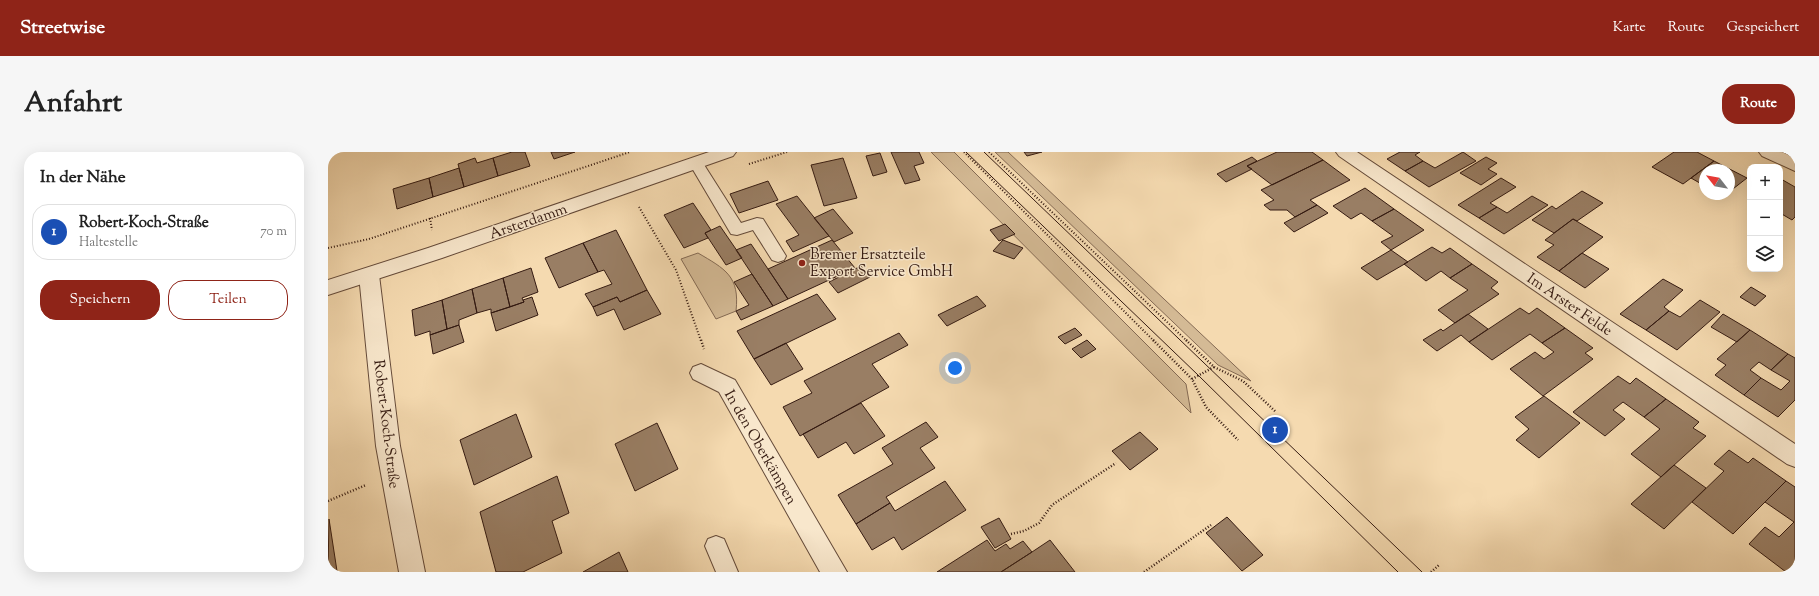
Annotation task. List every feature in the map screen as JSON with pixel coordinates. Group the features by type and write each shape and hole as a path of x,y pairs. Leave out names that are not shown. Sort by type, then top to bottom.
{"street":[{"name":"Arsterdamm","path":"328,288 727,152"},
{"name":"Im Arster Felde","path":"1344,152 1795,457"},
{"path":"1768,152 1795,165"},
{"name":"Robert-Koch-Straße","path":"369,275 392,474 412,572"},
{"name":"In den Oberkämpen","path":"701,373 727,386 834,572"}],"lane":[{"path":"696,163 737,230 756,223 778,256"},
{"path":"716,546 727,572"}],"path":[{"path":"328,248 369,239 630,152"},
{"path":"964,152 1192,379 1206,408 1238,440"},
{"path":"989,152 1214,367 1243,381 1276,412"},
{"path":"612,158 676,270 704,349 701,373"},
{"path":"1192,379 1214,367"},
{"path":"1012,534 1024,532 1039,523 1052,505 1116,463"},
{"path":"328,501 392,474"},
{"path":"1144,572 1211,525"},
{"path":"1431,572 1439,565"}],"shaded area":[{"path":"931,152 954,152 1186,384 1191,413"},
{"path":"995,152 1008,152 1251,381 1218,365"},
{"path":"698,253 723,269 733,281 737,299 736,311 716,319 681,259"}],"building":[{"path":"512,152 525,152 530,166 498,176 493,158"},
{"path":"551,152 575,152 554,159"},
{"path":"891,152 919,152 924,163 914,166 920,180 905,184"},
{"path":"1024,152 1042,152 1027,156"},
{"path":"1277,152 1312,152 1323,160 1272,185 1247,166"},
{"path":"1400,152 1420,152 1415,155 1423,161 1405,171 1387,159"},
{"path":"1463,152 1476,161 1429,187 1405,171 1423,161 1435,168"},
{"path":"1674,152 1697,152 1714,161 1710,164 1699,164 1699,172 1683,184 1652,167"},
{"path":"880,153 887,172 873,176 866,156"},
{"path":"1252,157 1257,161 1247,166 1252,169 1226,182 1217,174"},
{"path":"1486,157 1497,163 1488,169 1497,174 1481,185 1460,173"},
{"path":"475,158 477,163 493,158 498,176 464,187 458,164"},
{"path":"843,158 857,198 824,206 811,165"},
{"path":"1323,160 1350,180 1310,200 1317,205 1295,217 1287,210 1270,210 1264,205 1274,200 1261,190"},
{"path":"1714,161 1720,164 1710,164"},
{"path":"459,168 464,187 433,197 429,178"},
{"path":"1699,172 1699,183 1691,178"},
{"path":"1735,172 1747,178 1735,187"},
{"path":"429,178 433,197 397,209 393,189"},
{"path":"1501,178 1516,187 1490,203 1497,207 1479,218 1458,205"},
{"path":"1783,180 1795,187 1795,217 1792,220 1783,215"},
{"path":"768,181 778,200 739,213 730,194"},
{"path":"1365,188 1394,209 1372,221 1361,213 1351,219 1333,206"},
{"path":"1582,191 1603,203 1577,221 1573,219 1554,233 1532,220 1552,206 1556,209"},
{"path":"797,196 829,236 793,252 786,241 799,235 776,204"},
{"path":"1532,196 1548,205 1504,234 1479,218 1497,207 1507,213"},
{"path":"693,203 711,230 705,233 708,238 684,248 664,215"},
{"path":"1317,205 1328,213 1294,232 1284,223"},
{"path":"833,209 853,233 834,242 814,218"},
{"path":"1394,209 1424,230 1391,250 1381,242 1393,236 1372,221"},
{"path":"1573,219 1603,237 1559,271 1537,257 1554,245 1545,240"},
{"path":"1005,224 1015,234 999,241 990,230"},
{"path":"720,226 742,258 726,265 705,233"},
{"path":"616,230 647,290 620,302 617,297 593,307 585,294 612,284 604,270 598,272 583,243"},
{"path":"832,240 855,268 788,299 768,269"},
{"path":"1003,240 1023,248 1014,259 993,251"},
{"path":"583,243 598,272 559,288 545,258"},
{"path":"751,244 788,299 773,306 736,250"},
{"path":"1432,247 1442,253 1450,248 1472,264 1450,278 1441,271 1426,281 1404,264"},
{"path":"1391,250 1408,262 1377,280 1361,268"},
{"path":"1582,253 1609,269 1585,288 1559,271"},
{"path":"1472,264 1498,282 1491,288 1499,294 1455,323 1438,310 1468,290 1450,278"},
{"path":"861,266 870,277 838,293 829,282"},
{"path":"531,268 538,292 522,298 524,302 510,307 503,278"},
{"path":"752,274 773,306 741,320 736,311 749,305 734,282"},
{"path":"503,278 510,307 491,313 491,309 477,313 472,289"},
{"path":"1663,279 1683,290 1664,307 1669,311 1646,330 1620,314"},
{"path":"1751,287 1766,296 1755,306 1740,297"},
{"path":"472,289 477,313 459,320 459,325 447,329 442,300"},
{"path":"647,290 661,314 624,330 614,309 597,316 593,307 617,297 620,302"},
{"path":"817,294 836,319 754,359 737,331"},
{"path":"977,296 986,306 947,326 938,315"},
{"path":"532,297 538,315 496,331 491,313 524,302 523,300"},
{"path":"442,300 447,329 430,335 430,331 415,336 412,310"},
{"path":"1700,300 1720,312 1677,350 1646,330 1669,311 1680,317"},
{"path":"1520,308 1529,314 1537,308 1565,328 1542,343 1530,334 1492,360 1469,342"},
{"path":"1468,314 1488,329 1469,342 1461,335 1437,351 1423,340 1441,329 1443,331"},
{"path":"1723,314 1750,330 1737,342 1711,327"},
{"path":"459,325 464,342 433,354 430,335"},
{"path":"1075,328 1082,335 1065,344 1058,337"},
{"path":"1565,328 1593,348 1585,353 1593,359 1543,396 1510,369 1535,352 1544,359 1554,352 1542,343"},
{"path":"1750,330 1788,354 1771,370 1759,362 1750,370 1761,378 1744,395 1715,375 1726,365 1717,359"},
{"path":"899,333 908,345 872,364 889,387 800,436 783,407 812,393 804,381"},
{"path":"1087,340 1096,349 1081,358 1072,349"},
{"path":"786,343 803,369 771,385 754,359"},
{"path":"1788,354 1795,358 1795,400 1778,417 1744,395 1761,378 1781,390 1790,381 1771,370"},
{"path":"1618,376 1630,384 1636,378 1666,399 1644,417 1623,402 1613,410 1625,419 1605,436 1573,412"},
{"path":"1544,396 1580,423 1539,458 1516,440 1529,429 1515,417"},
{"path":"1666,399 1699,422 1693,428 1706,436 1661,477 1631,454 1660,429 1644,417"},
{"path":"861,403 885,436 854,454 846,442 818,458 803,434"},
{"path":"516,414 532,457 474,485 460,440"},
{"path":"926,422 938,437 920,448 935,468 886,497 890,503 856,524 838,495 893,464 882,448"},
{"path":"657,423 678,469 635,491 615,444"},
{"path":"1140,432 1158,449 1130,470 1112,451"},
{"path":"1729,450 1748,463 1753,458 1786,481 1733,534 1692,502 1724,471 1714,464"},
{"path":"1674,465 1706,488 1664,529 1631,504"},
{"path":"557,476 569,513 552,521 562,553 523,572 496,572 480,512"},
{"path":"945,481 966,510 902,550 894,537 872,550 856,524 890,503 895,511"},
{"path":"1786,481 1795,487 1795,565 1788,572 1749,544 1765,527 1779,537 1794,522 1765,502"},
{"path":"1227,517 1263,555 1242,571 1206,533"},
{"path":"999,518 1011,539 995,548 981,527"},
{"path":"329,519 337,571 335,572 328,572"},
{"path":"987,540 995,551 1006,544 1010,549 1023,541 1032,552 1001,572 937,572"},
{"path":"1050,540 1075,572 1001,572 1032,552"},
{"path":"619,552 628,572 583,572"}],"tram line":[{"path":"966,152 1198,375 1398,572"},
{"path":"984,152 1422,572"}],"place":[{"name":"Bremer Ersatzteile Export Service GmbH","path":"802,263"},
{"name":"Robert-Koch-Straße","path":"1275,430"}]}
